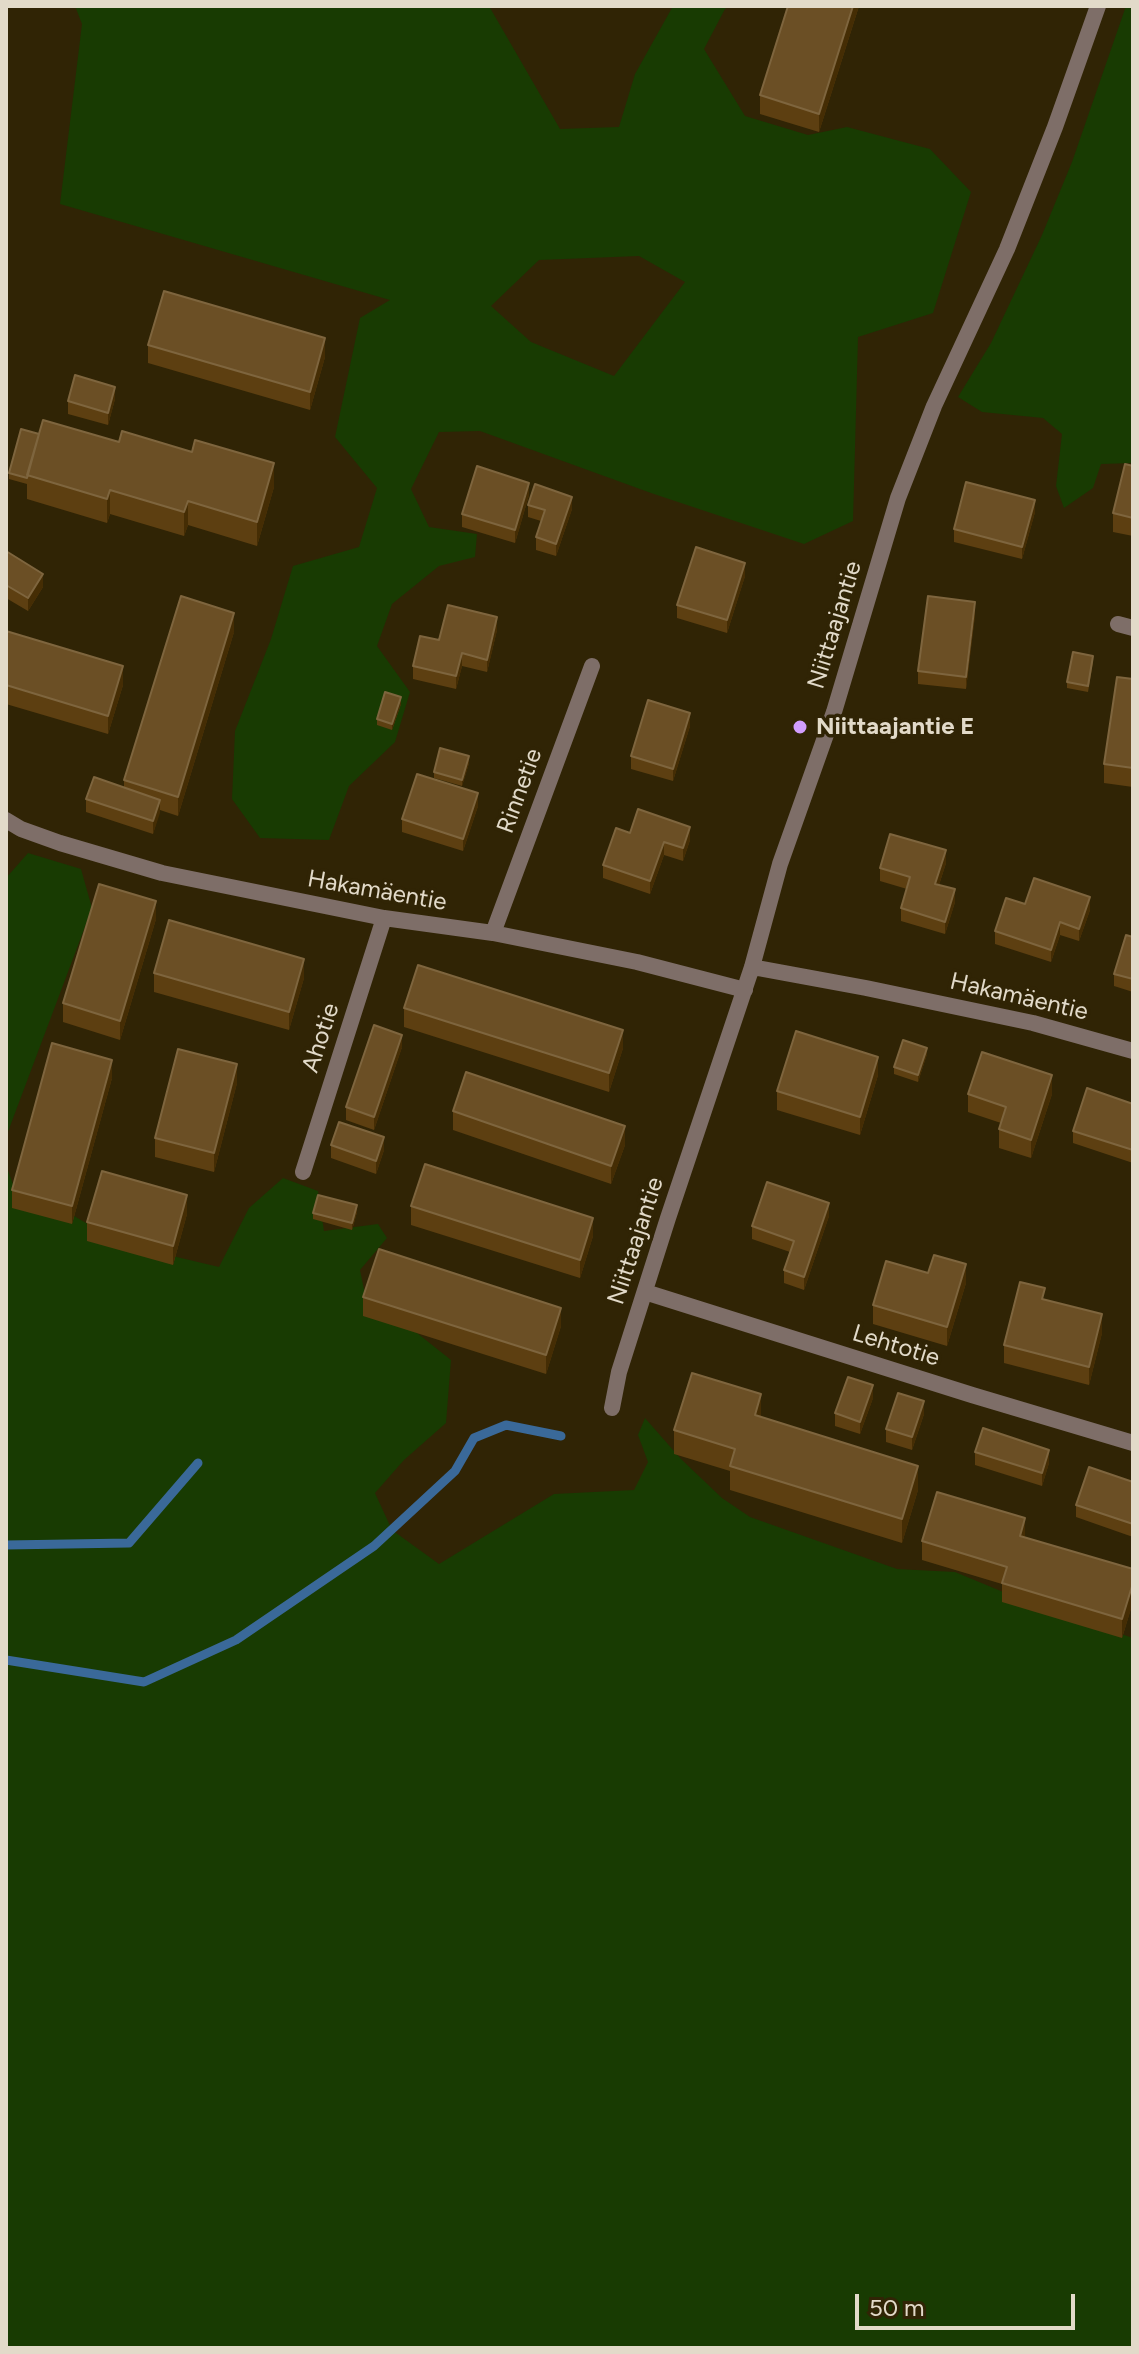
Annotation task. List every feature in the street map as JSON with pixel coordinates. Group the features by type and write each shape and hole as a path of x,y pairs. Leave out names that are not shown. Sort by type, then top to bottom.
{"street":[{"name":"Niittaajantie","path":"612,1408 619,1372 745,990 780,864 834,712 898,498 934,406 1007,249 1098,6"},
{"name":"Rinnetie","path":"493,933 592,666"},
{"name":"Hakamäentie","path":"6,820 21,829 60,843 162,873 384,918 493,933 637,962 745,990"},
{"name":"Ahotie","path":"303,1172 384,918"},
{"name":"Hakamäentie","path":"752,967 1033,1023 1133,1051"},
{"name":"Lehtotie","path":"645,1292 1133,1443"}],"green space":[{"path":"75,6 489,6 560,129 619,127 635,74 673,6 730,6 725,9 704,49 745,116 808,135 847,127 930,149 971,192 933,313 858,337 853,521 804,544 480,431 439,432 411,489 429,527 477,534 475,557 439,566 392,604 377,646 410,692 395,742 349,786 329,840 260,838 232,799 235,731 271,639 293,566 359,547 377,488 335,437 360,318 390,300 60,204 82,24","holes":["639,256 685,282 614,376 531,342 491,306 539,260"]},
{"path":"1126,6 1133,6 1133,463 1101,464 1093,488 1064,508 1056,486 1062,434 1043,418 982,412 958,397 991,343 1042,235 1072,162"},
{"path":"28,853 81,869 92,908 6,1137 6,878"},
{"path":"6,1165 22,1209 74,1216 122,1244 219,1267 249,1208 283,1178 318,1191 324,1231 378,1224 387,1238 360,1270 367,1304 407,1325 451,1360 446,1423 404,1460 375,1493 392,1530 439,1564 554,1494 634,1490 648,1462 638,1435 645,1418 681,1459 722,1498 750,1517 897,1569 955,1572 1037,1606 1133,1638 1133,2348 6,2348"}],"building":[{"path":"788,6 853,6 819,114 760,95"},
{"path":"164,291 325,338 310,392 148,345"},
{"path":"75,375 115,387 108,413 68,401"},
{"path":"43,420 119,442 122,431 192,452 195,440 274,463 257,522 188,501 184,512 110,490 107,499 27,475"},
{"path":"21,429 39,434 27,478 9,473"},
{"path":"1125,464 1133,466 1133,518 1113,513"},
{"path":"477,466 529,483 515,530 462,514"},
{"path":"966,482 1035,500 1022,547 954,529"},
{"path":"535,484 572,497 556,544 536,537 545,510 528,505"},
{"path":"696,547 745,563 727,620 677,605"},
{"path":"6,551 43,574 28,598 6,585"},
{"path":"181,596 234,613 178,797 124,780"},
{"path":"928,596 975,602 966,677 918,671"},
{"path":"448,605 497,617 487,660 462,653 456,676 413,666 420,636 439,640"},
{"path":"6,631 123,666 108,716 6,685"},
{"path":"1073,652 1093,656 1088,686 1067,682"},
{"path":"1117,677 1133,679 1133,768 1104,764"},
{"path":"385,692 401,697 392,724 377,719"},
{"path":"648,700 690,713 673,769 631,756"},
{"path":"440,748 469,756 462,780 434,772"},
{"path":"417,774 478,793 463,839 402,819"},
{"path":"94,777 160,800 153,821 86,799"},
{"path":"638,809 690,827 683,848 664,842 650,881 603,865 616,828 630,833"},
{"path":"890,834 946,850 935,884 955,889 945,922 901,908 910,877 880,868"},
{"path":"1034,878 1090,897 1079,929 1060,922 1051,950 995,931 1006,898 1025,904"},
{"path":"99,884 156,901 120,1021 63,1003"},
{"path":"169,920 304,959 289,1012 154,973"},
{"path":"1126,935 1133,937 1133,979 1114,974"},
{"path":"418,965 623,1030 609,1073 404,1008"},
{"path":"374,1025 402,1035 374,1117 346,1107"},
{"path":"796,1031 878,1057 860,1117 777,1091"},
{"path":"903,1040 927,1048 918,1075 894,1067"},
{"path":"52,1043 112,1060 72,1206 12,1190"},
{"path":"178,1049 237,1064 214,1153 155,1138"},
{"path":"982,1052 1052,1075 1031,1140 999,1129 1006,1107 968,1094"},
{"path":"466,1072 625,1126 611,1166 453,1111"},
{"path":"1087,1088 1133,1104 1133,1150 1073,1131"},
{"path":"339,1122 384,1137 376,1161 331,1145"},
{"path":"425,1164 593,1218 580,1260 411,1206"},
{"path":"102,1171 187,1195 173,1246 87,1222"},
{"path":"767,1182 829,1203 804,1277 784,1270 794,1241 752,1226"},
{"path":"318,1195 357,1205 352,1223 313,1213"},
{"path":"379,1249 561,1308 546,1355 363,1297"},
{"path":"934,1255 966,1264 947,1327 873,1305 886,1261 928,1273"},
{"path":"1020,1282 1045,1288 1042,1299 1102,1314 1089,1367 1004,1345"},
{"path":"692,1373 761,1394 755,1415 918,1466 902,1519 730,1466 735,1449 674,1430"},
{"path":"848,1377 873,1385 860,1422 835,1413"},
{"path":"898,1393 924,1401 912,1437 886,1429"},
{"path":"983,1428 1049,1450 1042,1473 975,1452"},
{"path":"1089,1467 1133,1482 1133,1524 1076,1505"},
{"path":"937,1492 1025,1518 1020,1536 1133,1569 1133,1583 1122,1619 1002,1583 1007,1567 922,1541"}],"waterway":[{"path":"6,1660 144,1682 236,1640 374,1546 455,1471 474,1438 506,1425 561,1436"},
{"path":"6,1545 129,1543 198,1463"}],"place":[{"name":"Niittaajantie E","path":"800,727"}]}
